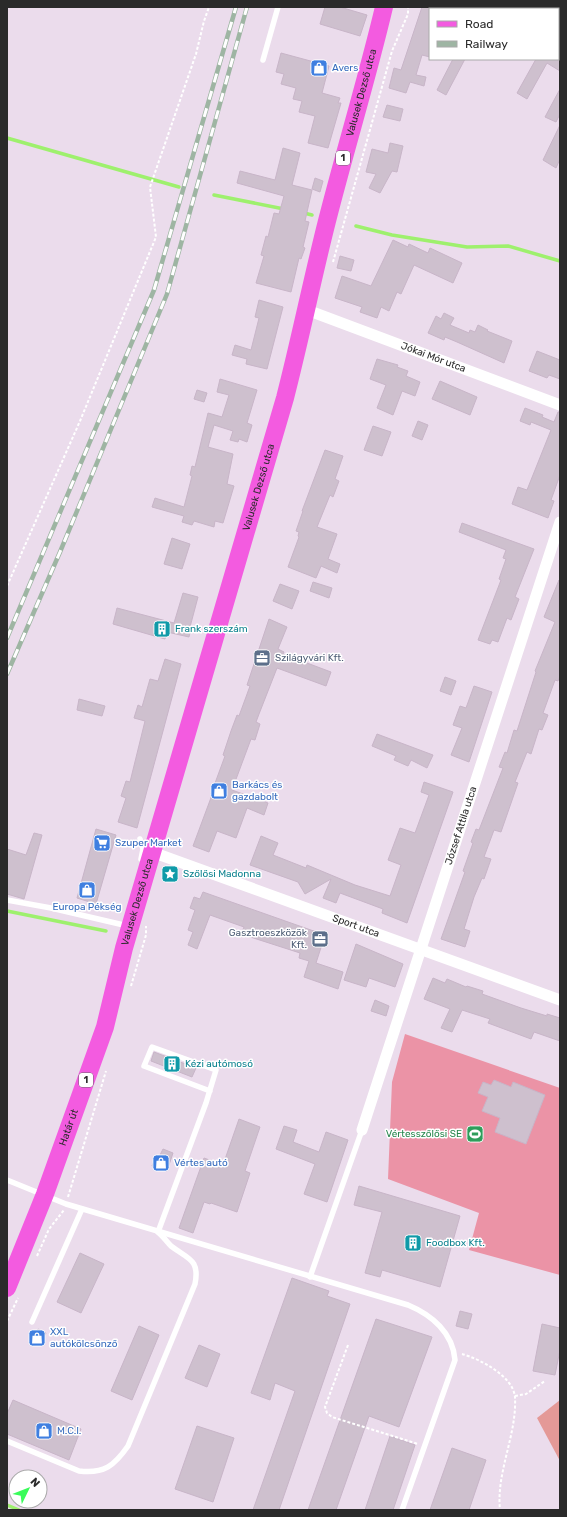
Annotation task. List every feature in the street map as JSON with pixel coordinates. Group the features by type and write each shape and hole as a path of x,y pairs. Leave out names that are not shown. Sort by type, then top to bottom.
{"main road":[{"name":"Valusek Dezső utca","path":"120,964 131,926 147,856 273,441 307,310 326,224 370,65 384,7"},
{"name":"Határ út","path":"13,1292 45,1194 104,1027 120,964"}],"street":[{"name":"Jókai Mór utca","path":"307,310 560,405"},
{"name":"József Attila utca","path":"362,1130 560,522"},
{"name":"Sport utca","path":"147,856 560,1000"}],"lane":[{"path":"263,60 278,7"},
{"path":"140,838 147,856"},
{"path":"7,900 131,926"},
{"path":"158,1232 210,1091 216,1070 152,1047 144,1066 210,1091"},
{"path":"310,1277 362,1130"},
{"path":"7,1180 82,1209 408,1305 422,1311 436,1321 451,1342 455,1352 455,1360 402,1510"},
{"path":"32,1322 82,1209"},
{"path":"7,1441 79,1471 91,1472 103,1470 121,1455 131,1438 195,1284 197,1275 197,1268 193,1261 171,1245 158,1232"}],"path":[{"path":"7,586 80,421 156,237 150,187 196,54 204,21 210,7"},
{"path":"332,268 392,51 408,14 408,7"},
{"path":"37,1256 49,1229 62,1214 66,1204"},
{"path":"7,1321 13,1292"},
{"path":"348,1345 325,1407 327,1413 332,1418 425,1446"},
{"path":"455,1352 476,1358 502,1375 511,1386 515,1396 513,1418 501,1485 500,1510"},
{"path":"515,1396 526,1394 545,1381"}],"shaded area":[{"name":"Vértesszőlősi SE","path":"405,1034 560,1088 560,1275 469,1250 479,1213 388,1179 392,1082"},
{"path":"560,1400 560,1461 537,1418"}],"building":[{"path":"325,7 340,7 367,15 360,36 320,24"},
{"path":"422,7 430,7 429,57 422,55 416,75 426,77 424,86 410,82 406,93 389,88 394,68 401,70"},
{"path":"281,53 329,66 322,93 340,98 338,103 341,103 328,148 308,143 315,116 299,112 302,101 293,99 296,88 281,84 284,74 276,72"},
{"path":"560,59 560,71 547,63 527,99 517,93 535,60"},
{"path":"452,60 464,60 446,95 437,90"},
{"path":"560,89 560,114 556,122 545,117"},
{"path":"387,105 403,109 400,121 383,117"},
{"path":"560,125 560,159 556,168 543,160"},
{"path":"390,143 403,146 397,172 392,171 380,193 369,188 376,174 366,172 372,149 388,153"},
{"path":"283,148 300,153 292,185 312,190 305,221 309,222 303,247 305,248 301,259 299,258 291,292 256,283 264,256 261,255 266,236 268,237 274,213 279,214 284,196 237,183 240,171 275,180"},
{"path":"315,178 323,181 320,192 312,189"},
{"path":"393,240 408,247 409,244 428,253 430,248 462,263 453,283 414,265 401,294 397,292 389,311 381,307 377,318 360,312 362,307 335,298 342,276 371,286"},
{"path":"340,256 354,260 351,271 337,268"},
{"path":"259,300 283,307 267,369 246,364 247,359 232,355 235,345 251,350 259,318 255,317"},
{"path":"444,313 454,318 450,325 469,333 470,330 475,332 478,325 488,330 487,331 512,341 504,363 445,337 444,340 428,333 436,316 441,319"},
{"path":"537,351 560,360 560,379 549,375 547,378 529,371"},
{"path":"377,359 398,365 397,367 408,371 406,376 420,382 415,396 402,391 393,415 377,408 386,385 370,379"},
{"path":"220,379 257,390 247,423 252,425 247,442 239,439 238,442 230,440 233,431 214,425 208,447 233,454 227,484 234,486 223,523 215,521 214,527 194,521 192,525 182,522 184,516 152,507 155,498 184,507 192,476 190,475 192,466 195,467 208,413 222,417 229,395 217,392"},
{"path":"440,381 477,397 470,415 432,399"},
{"path":"197,390 207,393 204,402 194,399"},
{"path":"525,408 543,415 542,417 554,422 558,412 560,412 560,475 551,500 554,501 548,518 512,504 518,487 527,490 551,430 531,422 530,425 520,421"},
{"path":"418,421 428,425 422,440 412,436"},
{"path":"373,426 391,432 382,456 364,450"},
{"path":"325,450 343,456 335,479 339,481 333,497 330,495 317,527 337,534 328,559 340,564 337,573 321,566 316,578 288,567 299,537 299,532 296,531 302,511"},
{"path":"462,523 534,549 515,597 519,599 511,620 507,618 498,642 492,640 490,644 478,640 501,580 499,579 506,559 503,558 506,550 459,532"},
{"path":"172,538 190,544 182,569 164,564"},
{"path":"559,580 560,676 558,681 555,680 543,713 548,715 542,730 539,729 531,754 527,752 515,782 518,783 501,832 494,830 484,857 491,859 484,879 482,878 474,897 464,929 470,931 465,947 441,939 465,872 463,871 473,843 471,842 476,829 479,830 503,768 499,767 505,752 507,753 514,730 517,731 536,672 535,671 555,622 544,617"},
{"path":"313,582 332,588 329,598 310,591"},
{"path":"280,584 299,591 292,609 273,601"},
{"path":"183,593 198,597 190,627 189,637 167,632 165,639 113,624 117,608 174,623"},
{"path":"269,619 287,627 278,649 284,652 283,654 331,672 326,686 277,668 256,722 260,724 255,740 251,739 232,790 268,803 264,815 247,808 236,838 217,831 209,852 193,846 225,756 223,755 231,731 237,715 239,716 250,686 247,685"},
{"path":"165,659 181,664 137,828 118,822 126,798 121,796 126,781 130,782 145,721 134,718 138,705 142,707 150,679 158,681"},
{"path":"445,677 456,681 451,695 440,691"},
{"path":"474,686 492,692 469,762 451,755 462,728 453,725 460,706 466,708"},
{"path":"79,699 105,706 102,716 77,710"},
{"path":"377,734 433,755 427,768 411,760 408,766 394,760 396,756 372,746"},
{"path":"424,782 453,792 407,923 382,913 383,909 340,893 336,903 323,898 331,879 305,894 298,882 250,865 261,836 278,843 273,855 306,868 307,865 355,885 390,896 401,865 388,860 400,828 415,833 429,795 421,792"},
{"path":"96,829 116,835 96,904 77,898"},
{"path":"34,833 42,835 24,899 7,894 7,849 26,855"},
{"path":"203,892 325,935 316,963 343,972 338,989 304,977 309,961 299,958 300,953 241,934 244,927 210,915 197,949 188,945 193,932 188,930 195,910 190,908 194,897 200,899"},
{"path":"356,944 403,964 395,987 369,978 366,987 344,980"},
{"path":"433,978 445,983 447,979 466,987 467,986 483,991 482,994 521,1008 547,1016 547,1014 560,1018 560,1041 534,1032 531,1039 488,1023 490,1019 462,1010 452,1032 441,1028 450,1009 424,999"},
{"path":"375,1000 389,1006 386,1016 371,1011"},
{"name":"Kézi autómosó","path":"154,1052 196,1068 192,1077 151,1061"},
{"path":"494,1080 511,1087 513,1082 545,1095 526,1144 495,1132 500,1118 482,1111 488,1097 478,1093 483,1082 491,1085"},
{"path":"239,1119 260,1127 245,1171 250,1173 237,1212 204,1202 193,1233 179,1228 204,1158 223,1165"},
{"path":"284,1126 297,1130 293,1142 319,1152 326,1132 348,1140 327,1202 304,1194 315,1164 276,1149"},
{"path":"163,1149 173,1153 167,1171 152,1166 156,1156 159,1157"},
{"name":"Foodbox Kft.","path":"359,1186 460,1216 440,1287 382,1270 380,1277 365,1273 382,1212 354,1205"},
{"path":"80,1253 104,1264 81,1313 57,1302"},
{"path":"292,1278 329,1291 327,1296 350,1304 279,1510 253,1510 295,1391 275,1383 270,1400 251,1393"},
{"path":"460,1311 472,1314 468,1329 456,1326"},
{"path":"376,1319 432,1337 399,1427 369,1416 336,1510 308,1510"},
{"path":"542,1324 560,1328 560,1350 555,1375 533,1371"},
{"path":"139,1326 159,1335 132,1400 111,1391"},
{"path":"38,1329 46,1333 41,1342 33,1339"},
{"path":"199,1345 220,1354 207,1387 185,1378"},
{"name":"M.C.I.","path":"13,1400 81,1429 69,1460 7,1434 7,1414"},
{"path":"197,1426 234,1438 213,1502 175,1489"},
{"path":"390,1436 415,1445 393,1510 365,1510"},
{"path":"452,1448 486,1460 469,1510 430,1510"}],"waterway":[{"path":"7,138 179,187"},
{"path":"214,195 284,209"},
{"path":"304,213 312,215"},
{"path":"356,226 392,235 467,247 508,246 560,261"},
{"path":"7,911 106,931"},
{"path":"7,1505 19,1510"}],"railway":[{"path":"7,638 154,290 236,7"},
{"path":"7,674 60,552 167,294 247,7"}],"place":[{"name":"Avers","path":"319,68"},
{"name":"Frank szerszám","path":"162,629"},
{"name":"Szilágyvári Kft.","path":"262,658"},
{"name":"Barkács és gazdabolt","path":"219,791"},
{"name":"Szuper Market","path":"102,843"},
{"name":"Szőlősi Madonna","path":"170,874"},
{"name":"Europa Pékség","path":"87,890"},
{"name":"Gasztroeszközök Kft.","path":"320,939"},
{"name":"Kézi autómosó","path":"172,1064"},
{"name":"Vértesszőlősi SE","path":"475,1134"},
{"name":"Vértes autó","path":"161,1163"},
{"name":"Foodbox Kft.","path":"413,1243"},
{"name":"XXL autókölcsönző","path":"37,1338"},
{"name":"M.C.I.","path":"44,1431"}]}
